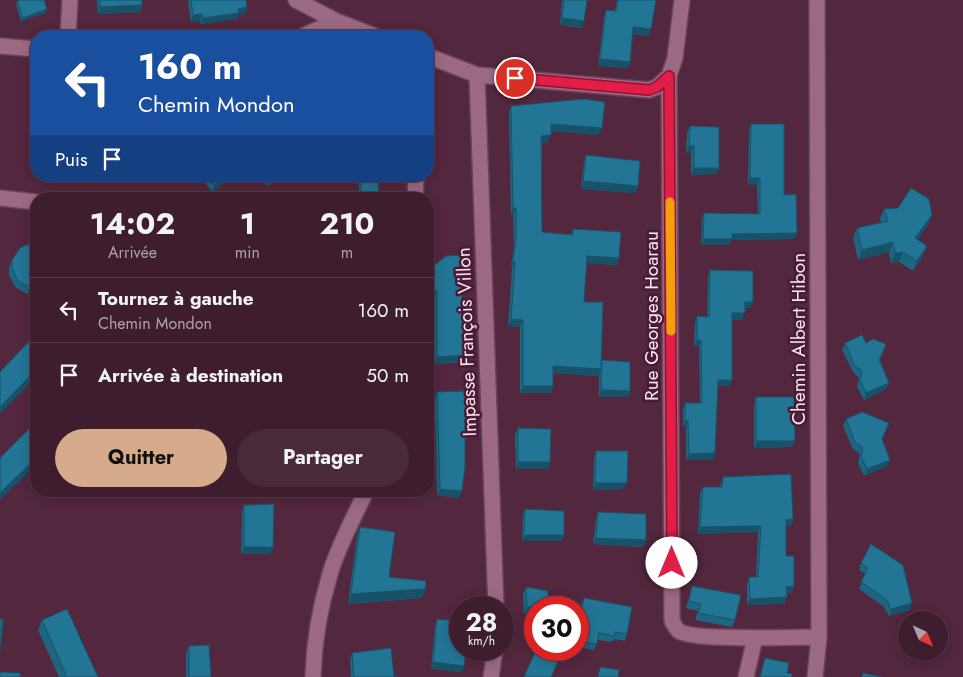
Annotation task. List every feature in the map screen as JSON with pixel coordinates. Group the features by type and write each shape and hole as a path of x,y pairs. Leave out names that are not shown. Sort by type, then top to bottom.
{"street":[{"path":"68,30 70,0"},
{"path":"296,0 336,21 359,30"},
{"name":"Rue Georges Hoarau","path":"682,0 675,58 669,76 672,621 679,631 689,634 755,638"},
{"name":"Chemin Albert Hibon","path":"815,677 819,637 817,0"},
{"path":"316,30 336,21"},
{"path":"0,46 30,48"},
{"path":"434,58 477,75 649,90 657,87 669,76"},
{"name":"Impasse François Villon","path":"477,75 496,596"},
{"path":"0,198 30,201"},
{"path":"314,677 314,656 320,614 330,572 363,497"},
{"path":"746,677 755,638 819,637"},
{"path":"491,677 493,661"}],"building":[{"path":"44,0 47,9 23,18 17,1"},
{"path":"100,0 142,0 142,5 100,7"},
{"path":"191,0 246,0 247,7 238,9 239,13 203,18 202,14 193,15"},
{"path":"564,0 587,0 584,21 562,18"},
{"path":"618,0 656,0 651,29 633,27 630,62 600,59 606,10 616,11"},
{"path":"583,99 605,102 602,128 551,124 551,135 541,136 542,232 573,235 573,229 621,232 619,258 587,256 584,302 603,302 601,369 553,366 553,386 523,386 523,320 511,319 516,208 513,208 511,106"},
{"path":"751,124 784,124 784,195 796,194 797,233 732,234 732,239 703,239 704,213 760,214 760,178 750,178"},
{"path":"690,126 719,127 719,168 694,168 694,146 689,146"},
{"path":"586,155 640,161 638,186 583,181"},
{"path":"361,182 378,182 379,192 361,192"},
{"path":"911,188 929,199 932,215 915,238 927,246 917,261 903,252 895,253 893,242 862,250 857,228 888,221 884,209 898,208"},
{"path":"30,245 30,287 17,280 12,267 12,260 20,248"},
{"path":"461,255 462,314 466,314 466,355 437,357 437,291 434,291 434,266 446,256"},
{"path":"710,270 753,271 753,302 745,302 745,313 732,313 732,380 718,380 715,453 689,454 688,421 685,421 685,403 702,403 701,340 697,340 697,316 709,317"},
{"path":"862,335 866,343 873,339 886,344 879,360 889,383 866,393 860,380 862,371 855,366 845,343"},
{"path":"30,340 30,376 0,407 0,372"},
{"path":"602,360 630,362 630,391 601,390"},
{"path":"467,391 468,419 465,419 465,467 462,491 440,489 437,392"},
{"path":"756,397 794,397 795,441 756,441"},
{"path":"862,412 889,423 882,439 890,460 867,469 861,456 863,448 855,442 846,419"},
{"path":"30,428 30,464 0,493 0,458"},
{"path":"518,428 551,429 550,462 518,462"},
{"path":"596,451 628,451 627,483 595,483"},
{"path":"791,474 793,519 786,520 786,556 794,556 794,586 786,587 787,597 750,599 749,577 758,577 761,526 700,527 703,487 722,487 723,477"},
{"path":"274,504 273,547 244,547 244,505"},
{"path":"525,509 564,511 564,535 524,535"},
{"path":"598,512 646,514 646,540 596,538"},
{"path":"360,527 395,532 389,577 426,581 425,589 351,594"},
{"path":"871,544 903,565 912,603 891,609 887,600 861,582 868,568 861,563"},
{"path":"692,586 741,595 735,620 698,613 701,604 689,601"},
{"path":"526,587 548,591 548,596 526,596"},
{"path":"589,599 632,607 627,634 615,632 615,636 599,633 597,644 589,643"},
{"path":"67,609 98,677 63,677 66,675 42,620"},
{"path":"0,619 3,619 0,652"},
{"path":"437,619 449,620 449,661 465,661 464,666 433,662"},
{"path":"209,645 211,677 189,677 189,646"},
{"path":"391,648 394,677 354,677 352,653"},
{"path":"765,658 789,663 787,673 792,674 792,677 760,677"},
{"path":"531,661 558,662 551,677 524,677"},
{"path":"600,667 619,670 618,677 598,677"},
{"path":"0,672 20,673 20,677 0,677"},
{"path":"863,673 882,677 862,677"}],"slow traffic":[{"path":"670,202 671,331"}],"route":[{"path":"515,78 649,90 663,83 669,76 672,563"}]}
